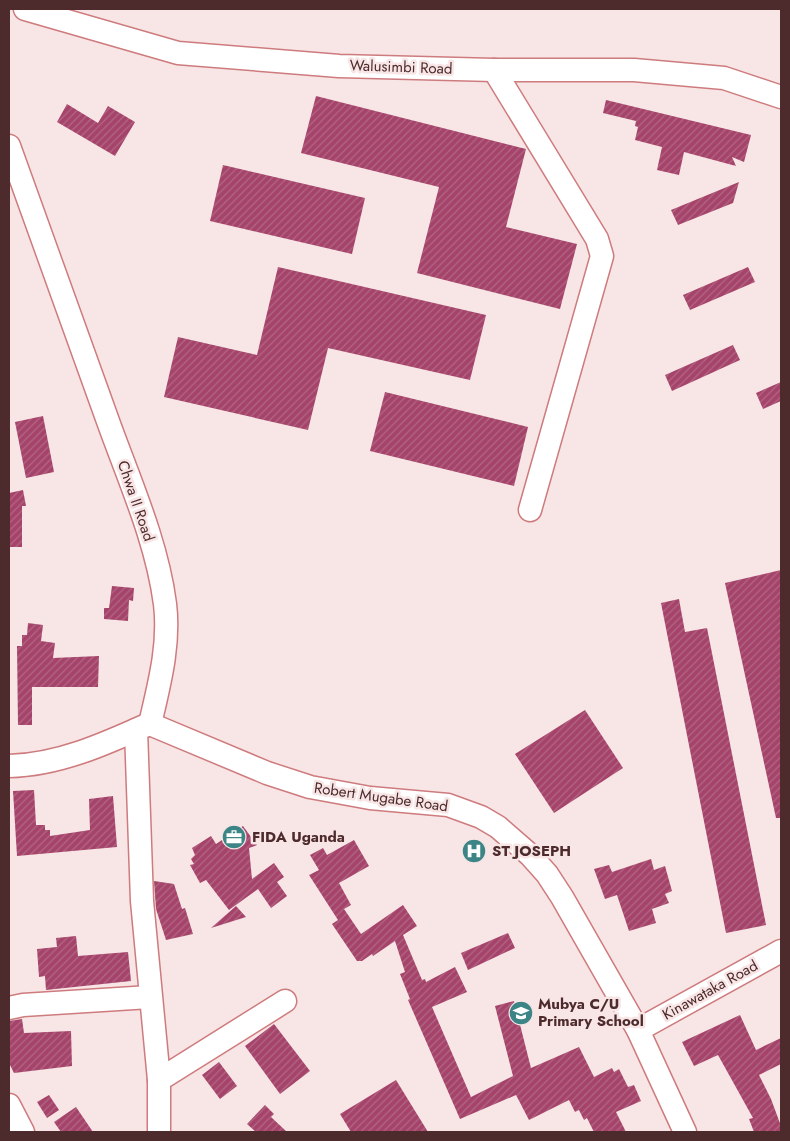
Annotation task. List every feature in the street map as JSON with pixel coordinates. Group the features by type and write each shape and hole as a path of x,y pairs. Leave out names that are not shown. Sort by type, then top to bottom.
{"street":[{"name":"Walusimbi Road","path":"25,9 178,52 339,66 494,70 634,70 715,78 781,97"},
{"path":"494,70 597,240 602,256 530,510"},
{"name":"Chwa II Road","path":"9,146 141,512 160,577 165,606 166,635 163,664 143,727 142,901 159,1080 159,1132"},
{"path":"9,766 24,766 69,756 143,727"},
{"name":"Robert Mugabe Road","path":"143,727 310,787 370,798 448,805 481,817 498,827 530,855 547,874 638,1030 685,1132"},
{"name":"Kinawataka Road","path":"638,1030 781,951"},
{"path":"9,1008 23,1005 150,997"},
{"path":"159,1080 285,1001"},
{"path":"9,1105 22,1132"}],"building":[{"path":"316,96 526,149 506,227 577,244 560,309 417,273 439,187 301,153"},
{"path":"606,100 751,135 744,162 732,157 736,166 684,152 679,175 657,170 662,147 635,140 638,127 635,126 636,121 603,113"},
{"path":"67,104 98,123 108,106 135,122 115,156 57,122"},
{"path":"223,165 365,198 352,254 210,221"},
{"path":"739,182 733,203 678,225 671,210"},
{"path":"278,267 486,315 470,380 328,348 308,430 164,397 178,337 257,355"},
{"path":"748,267 755,282 690,310 683,295"},
{"path":"733,345 740,360 672,391 665,375"},
{"path":"781,382 781,401 763,409 756,393"},
{"path":"385,392 528,427 514,486 370,451"},
{"path":"43,416 54,472 26,478 15,422"},
{"path":"23,490 26,506 22,506 22,547 9,547 9,493"},
{"path":"781,570 781,818 776,818 725,583"},
{"path":"112,586 134,588 133,601 129,600 128,621 104,619 104,608 109,608"},
{"path":"679,599 685,632 707,628 766,925 726,933 661,603"},
{"path":"28,623 43,625 41,641 55,643 53,658 99,656 98,687 32,687 32,725 18,725 17,646 22,646 22,635 27,635"},
{"path":"585,710 623,768 554,813 515,754"},
{"path":"34,790 36,825 45,825 45,830 50,830 50,836 90,830 89,799 113,796 117,847 17,856 13,791"},
{"path":"243,826 257,845 249,848 252,879 274,863 284,877 277,882 287,896 271,908 258,889 229,910 206,880 200,883 190,865 194,864 191,859 195,855 192,848 211,836 216,844"},
{"path":"354,840 369,866 339,883 351,905 344,909 361,934 403,905 417,926 403,935 422,980 425,979 426,982 455,967 467,992 432,1007 471,1097 513,1076 495,1006 514,1001 531,1068 579,1047 594,1077 612,1068 614,1072 619,1069 628,1087 634,1085 641,1101 616,1112 626,1132 594,1132 587,1118 584,1120 579,1110 575,1112 569,1100 529,1120 516,1095 460,1119 408,1000 410,999 400,974 405,972 395,941 373,956 372,954 362,961 357,961 332,924 338,920 309,875 319,870 310,855 323,848 327,855"},
{"path":"651,859 654,870 665,866 672,891 665,894 669,903 652,909 656,923 629,931 617,895 605,899 594,869 609,865 612,872"},
{"path":"154,881 174,884 182,909 185,908 193,934 166,940 156,909"},
{"path":"236,906 246,917 211,928"},
{"path":"508,933 515,948 468,970 461,953"},
{"path":"76,936 78,956 128,952 131,981 46,990 45,976 39,977 37,949 57,947 56,938"},
{"path":"740,1015 756,1050 781,1038 781,1064 759,1075 771,1099 781,1126 781,1132 754,1132 749,1119 753,1118 718,1055 694,1066 682,1042"},
{"path":"22,1019 24,1033 71,1031 72,1066 14,1073 9,1063 9,1021"},
{"path":"274,1024 310,1071 280,1094 245,1046"},
{"path":"219,1062 237,1086 220,1099 202,1075"},
{"path":"396,1080 428,1132 351,1132 340,1114"},
{"path":"49,1095 59,1110 47,1118 37,1102"},
{"path":"265,1105 274,1114 271,1117 287,1132 256,1132 247,1124"},
{"path":"76,1107 93,1132 61,1132 54,1122"}],"place":[{"name":"FIDA Uganda","path":"234,837"},
{"name":"ST JOSEPH","path":"474,851"},
{"name":"Mubya C/U Primary School","path":"521,1013"}]}
